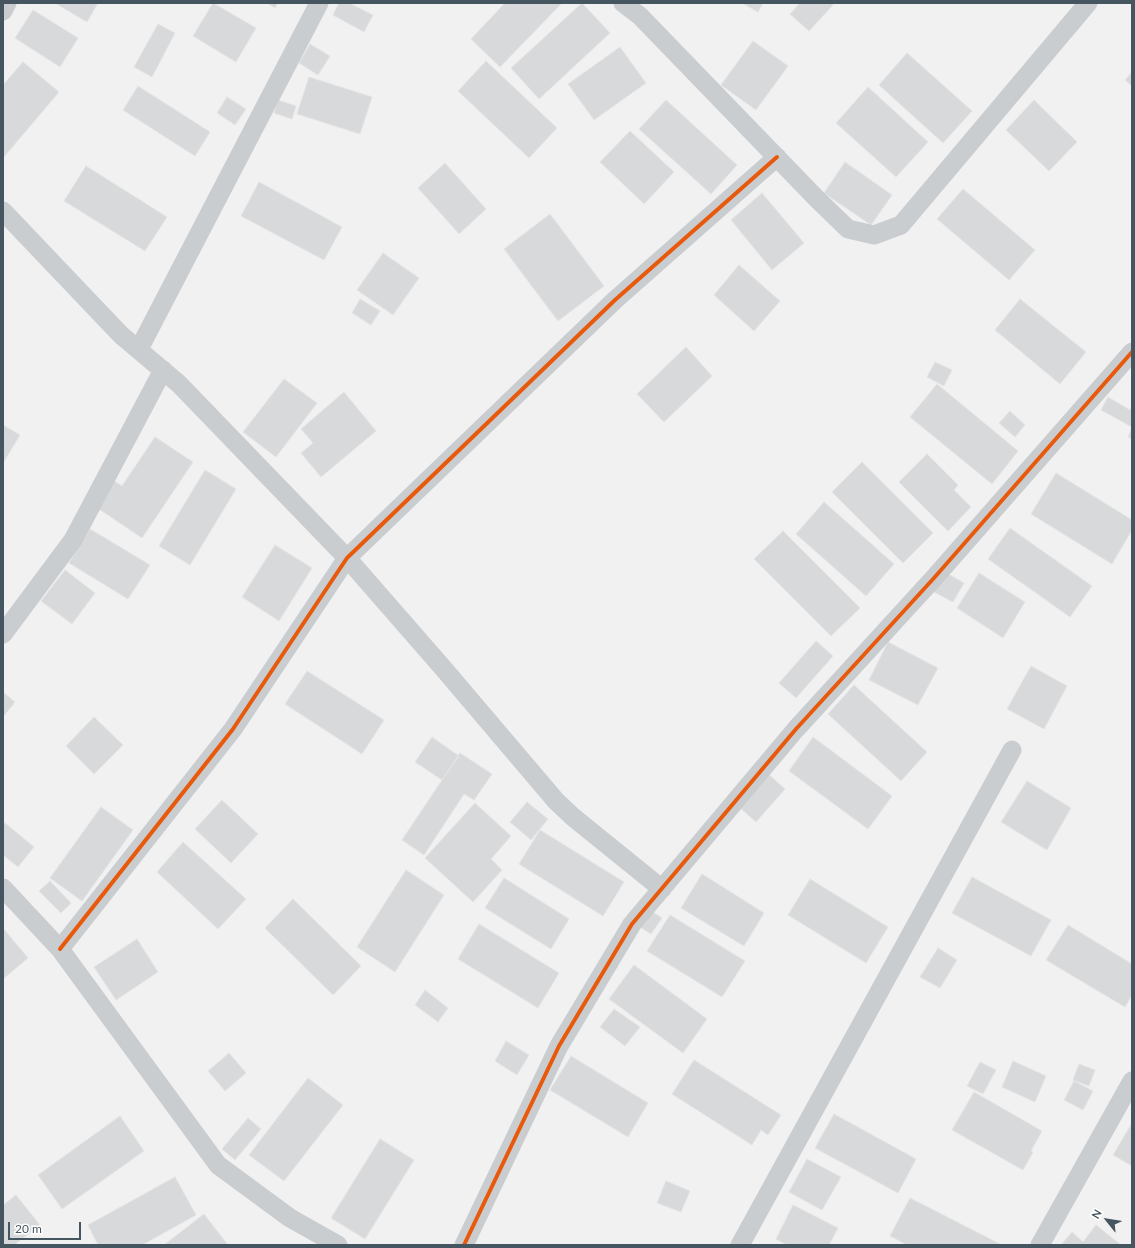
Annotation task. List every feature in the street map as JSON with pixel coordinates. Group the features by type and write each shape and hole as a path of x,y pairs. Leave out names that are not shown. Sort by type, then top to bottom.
{"street":[{"path":"3,11 8,3"},
{"path":"139,349 319,3"},
{"path":"623,3 640,16 848,229 874,235 901,225 1088,3"},
{"path":"60,949 233,729 347,558 615,300 777,157"},
{"path":"3,211 121,335 178,384 347,558 556,801 579,822 662,889"},
{"path":"464,1245 559,1046 632,924 796,728 934,578 1132,352"},
{"path":"3,634 73,540 162,370"},
{"path":"740,1245 1012,750"},
{"path":"3,888 60,949 218,1164 290,1218 338,1245"},
{"path":"1040,1245 1132,1081"}],"building":[{"path":"55,3 98,3 87,22"},
{"path":"213,3 256,28 236,62 193,36"},
{"path":"267,3 278,3 275,8"},
{"path":"339,3 349,3 373,15 364,32 333,15"},
{"path":"505,3 562,3 500,67 471,39"},
{"path":"582,3 610,33 539,99 511,68"},
{"path":"742,3 763,3 758,12"},
{"path":"800,3 831,3 833,5 809,31 790,14"},
{"path":"33,10 78,38 60,67 15,38"},
{"path":"158,24 175,33 152,77 134,67"},
{"path":"753,41 788,66 756,110 721,85"},
{"path":"310,44 330,56 318,75 299,63"},
{"path":"620,47 646,83 594,120 568,84"},
{"path":"907,53 972,111 943,143 879,85"},
{"path":"486,61 557,128 529,158 458,91"},
{"path":"23,62 59,92 3,158 3,85"},
{"path":"1132,72 1132,86 1125,80"},
{"path":"309,77 372,97 360,134 297,114"},
{"path":"138,86 210,132 195,156 123,110"},
{"path":"868,87 928,142 896,177 836,123"},
{"path":"227,97 246,109 235,125 217,113"},
{"path":"278,100 296,106 292,119 274,113"},
{"path":"666,100 737,165 711,194 639,129"},
{"path":"1034,100 1077,142 1049,171 1006,130"},
{"path":"630,131 674,172 644,204 600,162"},
{"path":"845,162 892,195 871,225 824,193"},
{"path":"445,163 486,209 459,234 418,188"},
{"path":"86,166 167,217 145,251 64,201"},
{"path":"259,182 342,227 324,260 241,216"},
{"path":"963,189 1035,250 1009,280 937,219"},
{"path":"762,193 804,243 772,270 731,220"},
{"path":"550,214 604,286 558,321 504,249"},
{"path":"383,253 419,278 393,315 357,290"},
{"path":"739,265 780,301 754,331 714,295"},
{"path":"360,299 380,311 371,325 352,313"},
{"path":"1020,299 1086,352 1060,384 995,330"},
{"path":"686,347 712,376 664,422 637,394"},
{"path":"935,362 952,370 944,386 927,377"},
{"path":"284,379 317,403 276,457 243,432"},
{"path":"937,384 1018,451 992,484 910,417"},
{"path":"344,392 376,431 321,477 301,453 313,443 301,429"},
{"path":"1108,397 1130,410 1132,406 1132,427 1101,410"},
{"path":"1010,411 1025,425 1015,437 999,423"},
{"path":"3,425 20,435 3,463"},
{"path":"1132,428 1132,439 1128,437"},
{"path":"155,437 193,462 142,538 96,507 113,480 122,486"},
{"path":"927,454 958,485 954,490 971,507 948,531 899,482"},
{"path":"862,462 933,533 903,563 832,492"},
{"path":"205,470 236,489 190,565 159,546"},
{"path":"1056,473 1132,520 1132,530 1112,564 1031,514"},
{"path":"824,502 894,564 866,596 796,534"},
{"path":"1010,528 1092,586 1070,617 988,559"},
{"path":"90,529 150,565 128,599 69,563"},
{"path":"783,531 860,608 831,636 754,559"},
{"path":"275,545 312,568 279,621 242,597"},
{"path":"65,570 95,593 72,624 41,601"},
{"path":"943,571 964,583 953,602 932,591"},
{"path":"979,573 1025,602 1003,638 957,608"},
{"path":"816,641 833,656 796,698 779,683"},
{"path":"888,642 938,668 918,705 869,680"},
{"path":"1031,666 1067,686 1044,729 1007,709"},
{"path":"307,671 384,720 362,754 285,704"},
{"path":"854,685 927,752 901,781 828,714"},
{"path":"3,692 15,702 3,717"},
{"path":"94,717 123,745 94,774 66,746"},
{"path":"432,737 459,756 442,780 415,762"},
{"path":"813,737 892,796 868,829 789,771"},
{"path":"460,753 492,774 474,800 464,794 424,855 402,840"},
{"path":"766,772 785,789 756,822 737,805"},
{"path":"1027,781 1071,808 1047,850 1001,822"},
{"path":"222,800 258,834 231,863 195,829"},
{"path":"527,802 548,819 531,840 510,822"},
{"path":"475,803 511,836 491,859 502,870 473,902 425,858"},
{"path":"101,807 133,830 82,901 50,878"},
{"path":"5,823 34,847 18,867 3,855 3,825"},
{"path":"540,830 624,882 603,916 519,864"},
{"path":"183,842 246,899 218,929 157,872"},
{"path":"406,870 444,895 395,972 357,947"},
{"path":"702,874 764,913 744,946 681,908"},
{"path":"972,877 1051,920 1031,956 952,913"},
{"path":"504,878 569,919 551,949 485,908"},
{"path":"810,879 888,927 866,963 788,915"},
{"path":"50,881 71,903 61,913 39,891"},
{"path":"293,899 361,966 333,995 265,928"},
{"path":"651,911 662,918 651,934 640,927"},
{"path":"670,915 745,961 722,997 647,951"},
{"path":"479,924 559,973 538,1008 458,959"},
{"path":"1068,925 1132,964 1132,995 1125,1007 1046,960"},
{"path":"3,928 28,958 3,979"},
{"path":"137,939 158,972 116,1000 94,967"},
{"path":"938,948 957,960 940,988 920,977"},
{"path":"634,965 707,1019 683,1053 609,999"},
{"path":"425,990 448,1008 438,1022 415,1005"},
{"path":"614,1009 640,1027 625,1046 600,1027"},
{"path":"506,1041 529,1055 517,1075 495,1061"},
{"path":"229,1053 246,1073 225,1091 208,1071"},
{"path":"571,1056 648,1103 628,1137 550,1090"},
{"path":"694,1060 781,1115 768,1135 761,1130 752,1145 672,1094"},
{"path":"1013,1061 1046,1076 1035,1102 1002,1087"},
{"path":"980,1062 996,1070 983,1094 967,1086"},
{"path":"1079,1064 1095,1070 1089,1086 1073,1080"},
{"path":"308,1078 343,1105 284,1181 249,1155"},
{"path":"1074,1081 1093,1091 1083,1110 1064,1100"},
{"path":"974,1092 1042,1131 1023,1170 952,1130"},
{"path":"834,1114 916,1159 898,1193 815,1148"},
{"path":"120,1116 144,1151 62,1209 38,1175"},
{"path":"248,1118 261,1129 235,1160 222,1149"},
{"path":"1132,1123 1132,1166 1113,1155"},
{"path":"380,1139 414,1160 365,1239 331,1218"},
{"path":"807,1159 841,1177 822,1210 789,1192"},
{"path":"175,1177 196,1215 142,1245 98,1245 88,1225"},
{"path":"666,1181 690,1191 681,1212 657,1203"},
{"path":"16,1195 40,1225 14,1245 3,1245 3,1205"},
{"path":"910,1198 1002,1245 907,1245 890,1236"},
{"path":"793,1205 838,1228 829,1245 787,1245 776,1239"},
{"path":"204,1214 228,1245 164,1245"},
{"path":"1096,1225 1121,1245 1061,1245 1072,1232 1083,1242"}],"cycle path":[{"path":"60,949 233,729 347,558 615,300 777,157"},
{"path":"464,1245 559,1046 632,924 796,729 934,578 1132,352"}]}
